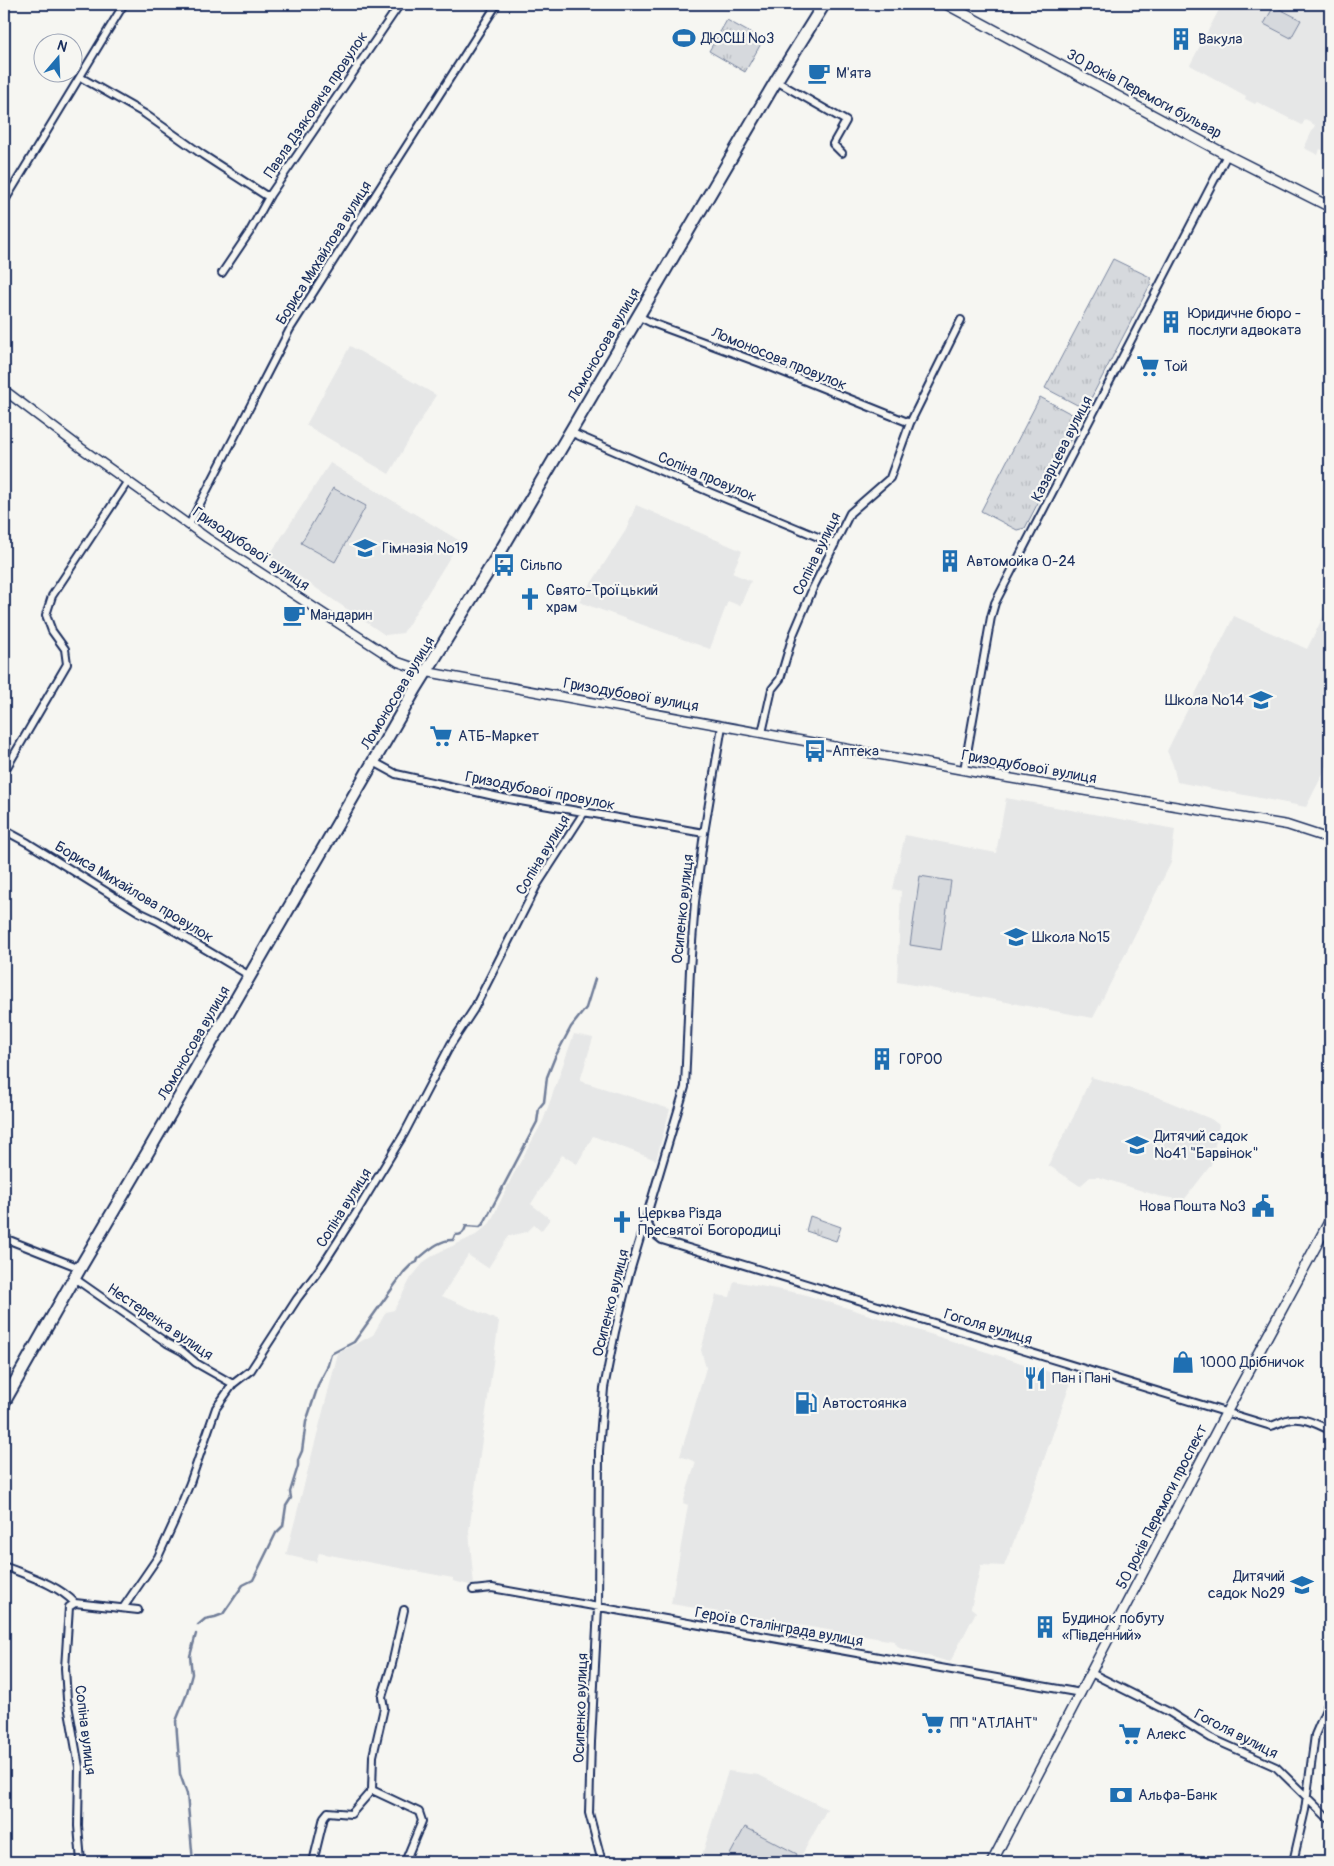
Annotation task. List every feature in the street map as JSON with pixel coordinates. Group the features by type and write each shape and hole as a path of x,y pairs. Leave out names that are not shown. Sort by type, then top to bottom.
{"highway":[{"name":"Ломоносова вулиця","path":"4,1402 374,762 500,552 776,81 824,4"}],"main road":[{"name":"30 років Перемоги бульвар","path":"946,4 1330,207"},
{"name":"50 років Перемоги проспект","path":"992,1862 1226,1413 1330,1220"}],"street":[{"path":"82,74 124,4"},
{"name":"Павла Дзяковича провулок","path":"222,273 305,142 400,4"},
{"name":"Бориса Михайлова вулиця","path":"189,524 290,329 497,4"},
{"name":"Павла Дзяковича провулок","path":"82,78 145,114 203,155 265,195 270,195"},
{"path":"776,81 846,122 833,144 842,153"},
{"path":"4,202 77,82"},
{"name":"Казарцева вулиця","path":"964,770 995,603 1227,154"},
{"name":"Ломоносова провулок","path":"638,316 910,424"},
{"name":"Сопіна вулиця","path":"762,733 772,689 780,679 793,635 813,588 850,513 890,478 910,424 961,320"},
{"name":"Гризодубової вулиця","path":"4,390 81,448 189,524 398,662 427,672 964,770 1287,825 1330,839"},
{"name":"Сопіна провулок","path":"570,432 835,544"},
{"path":"4,772 67,664 64,649 52,631 46,616 52,596 128,482"},
{"name":"Осипенко вулиця","path":"602,1862 589,1813 598,1608 599,1451 604,1388 629,1275 686,1087 695,902 704,833 722,726"},
{"name":"Гризодубової провулок","path":"374,762 396,774 503,798 583,814 704,833"},
{"name":"Сопіна вулиця","path":"124,1608 158,1557 190,1483 216,1408 233,1384 251,1370 356,1213 404,1134 451,1044 474,1009 537,885 583,814"},
{"name":"Бориса Михайлова провулок","path":"4,830 139,912 158,921 250,976"},
{"name":"Гоголя вулиця","path":"646,1221 652,1232 662,1240 1226,1413 1271,1426 1288,1419 1300,1418 1330,1430"},
{"name":"Нестеренка вулиця","path":"4,1238 77,1273 167,1343 182,1351 196,1363 233,1384"},
{"path":"4,1566 57,1589 66,1594 75,1603 138,1610"},
{"name":"Героїв Сталінграда вулиця","path":"473,1590 492,1588 1081,1693"},
{"name":"Сопіна вулиця","path":"75,1603 69,1606 65,1668 66,1699 79,1767 78,1826 81,1862"},
{"path":"313,1862 324,1817 328,1812 352,1814 372,1790 372,1756 384,1708 382,1698 404,1610"},
{"name":"Гоголя вулиця","path":"1092,1673 1169,1712 1211,1738 1276,1767 1330,1820"},
{"path":"1293,1862 1299,1843 1315,1735 1330,1700"},
{"path":"372,1790 419,1812 422,1822 405,1862"}],"shaded area":[{"path":"1222,4 1330,4 1330,155 1320,149 1318,155 1304,148 1315,125 1305,120 1302,125 1257,102 1255,104 1245,99 1246,96 1190,65"},
{"path":"350,346 436,395 389,474 306,425"},
{"name":"Гімназія №19","path":"330,463 460,541 403,633 385,635 269,556"},
{"path":"636,505 742,551 732,573 751,581 740,606 728,601 710,649 579,602 626,530"},
{"name":"Школа №14","path":"1330,603 1330,760 1306,807 1177,782 1167,751 1234,616 1307,649"},
{"name":"Школа №15","path":"1006,798 1175,829 1171,863 1093,1018 897,982 901,891 893,889 905,835 996,853"},
{"path":"574,1034 593,1038 580,1081 670,1109 656,1160 593,1136 577,1164 562,1155 531,1204 550,1219 541,1231 534,1225 527,1232 509,1236 488,1268 468,1255 442,1296 499,1321 469,1531 474,1586 453,1581 453,1578 319,1553 316,1562 286,1555 338,1353 373,1335 386,1312 394,1310 411,1278 425,1261 437,1253 476,1235 490,1223 512,1177 543,1121"},
{"name":"Дитячий садок №41 \"Барвінок\"","path":"1091,1077 1155,1096 1211,1119 1219,1125 1211,1165 1184,1200 1158,1196 1099,1177 1090,1177 1080,1186 1048,1165 1073,1118"},
{"path":"734,1281 803,1294 1072,1379 1027,1508 1004,1566 981,1565 971,1608 976,1612 950,1662 899,1648 894,1641 671,1604 688,1505 683,1503 696,1462 680,1456 706,1368 701,1350 716,1295 730,1297"},
{"path":"728,1771 759,1775 827,1809 798,1862 700,1862"}],"green space":[{"path":"1274,6 1301,20 1291,38 1264,24"},
{"path":"727,20 763,40 745,72 709,51"},
{"path":"1113,259 1150,277 1151,283 1088,404 1081,407 1045,388"},
{"path":"1040,397 1077,417 1079,423 1025,528 1017,530 981,511"},
{"path":"333,488 366,506 335,562 301,543"},
{"path":"920,876 951,881 941,950 910,945"},
{"path":"810,1216 841,1227 836,1241 806,1231"},
{"path":"745,1827 797,1854 793,1862 726,1862"}],"waterway":[{"path":"198,1625 205,1619 223,1614 243,1585 253,1580 276,1533 283,1526 286,1506 291,1498 290,1492 302,1451 306,1422 331,1354 354,1342 404,1272 417,1262 418,1259 439,1243 453,1240 455,1235 462,1233 466,1226 480,1227 484,1223 537,1122 539,1108 544,1102 547,1077 555,1057 571,1027 586,1008 595,979"},
{"path":"193,1862 187,1794 180,1774 176,1721 192,1674 190,1656 196,1634"}],"place":[{"name":"ДЮСШ №3","path":"684,38"},
{"name":"Вакула","path":"1181,39"},
{"name":"М'ята","path":"819,73"},
{"name":"Юридичне бюро - послуги адвоката","path":"1171,322"},
{"name":"Той","path":"1148,366"},
{"name":"Гімназія №19","path":"365,548"},
{"name":"Автомойка 0-24","path":"950,561"},
{"name":"Сільпо","path":"504,565"},
{"name":"Свято-Троїцький храм","path":"530,599"},
{"name":"Мандарин","path":"294,615"},
{"name":"Школа №14","path":"1261,700"},
{"name":"АТБ-Маркет","path":"441,736"},
{"name":"Аптека","path":"815,751"},
{"name":"Школа №15","path":"1016,937"},
{"name":"ГОРОО","path":"882,1059"},
{"name":"Дитячий садок №41 \"Барвінок\"","path":"1137,1145"},
{"name":"Нова Пошта №3","path":"1263,1206"},
{"name":"Церква Різда Пресвятої Богородиці","path":"622,1222"},
{"name":"1000 Дрібничок","path":"1183,1362"},
{"name":"Пан і Пані","path":"1035,1378"},
{"name":"Автостоянка","path":"806,1403"},
{"name":"Дитячий садок №29","path":"1302,1585"},
{"name":"Будинок побуту «Південний»","path":"1045,1627"},
{"name":"ПП \"АТЛАНТ\"","path":"933,1723"},
{"name":"Алекс","path":"1130,1734"},
{"name":"Альфа-Банк","path":"1121,1795"}]}
